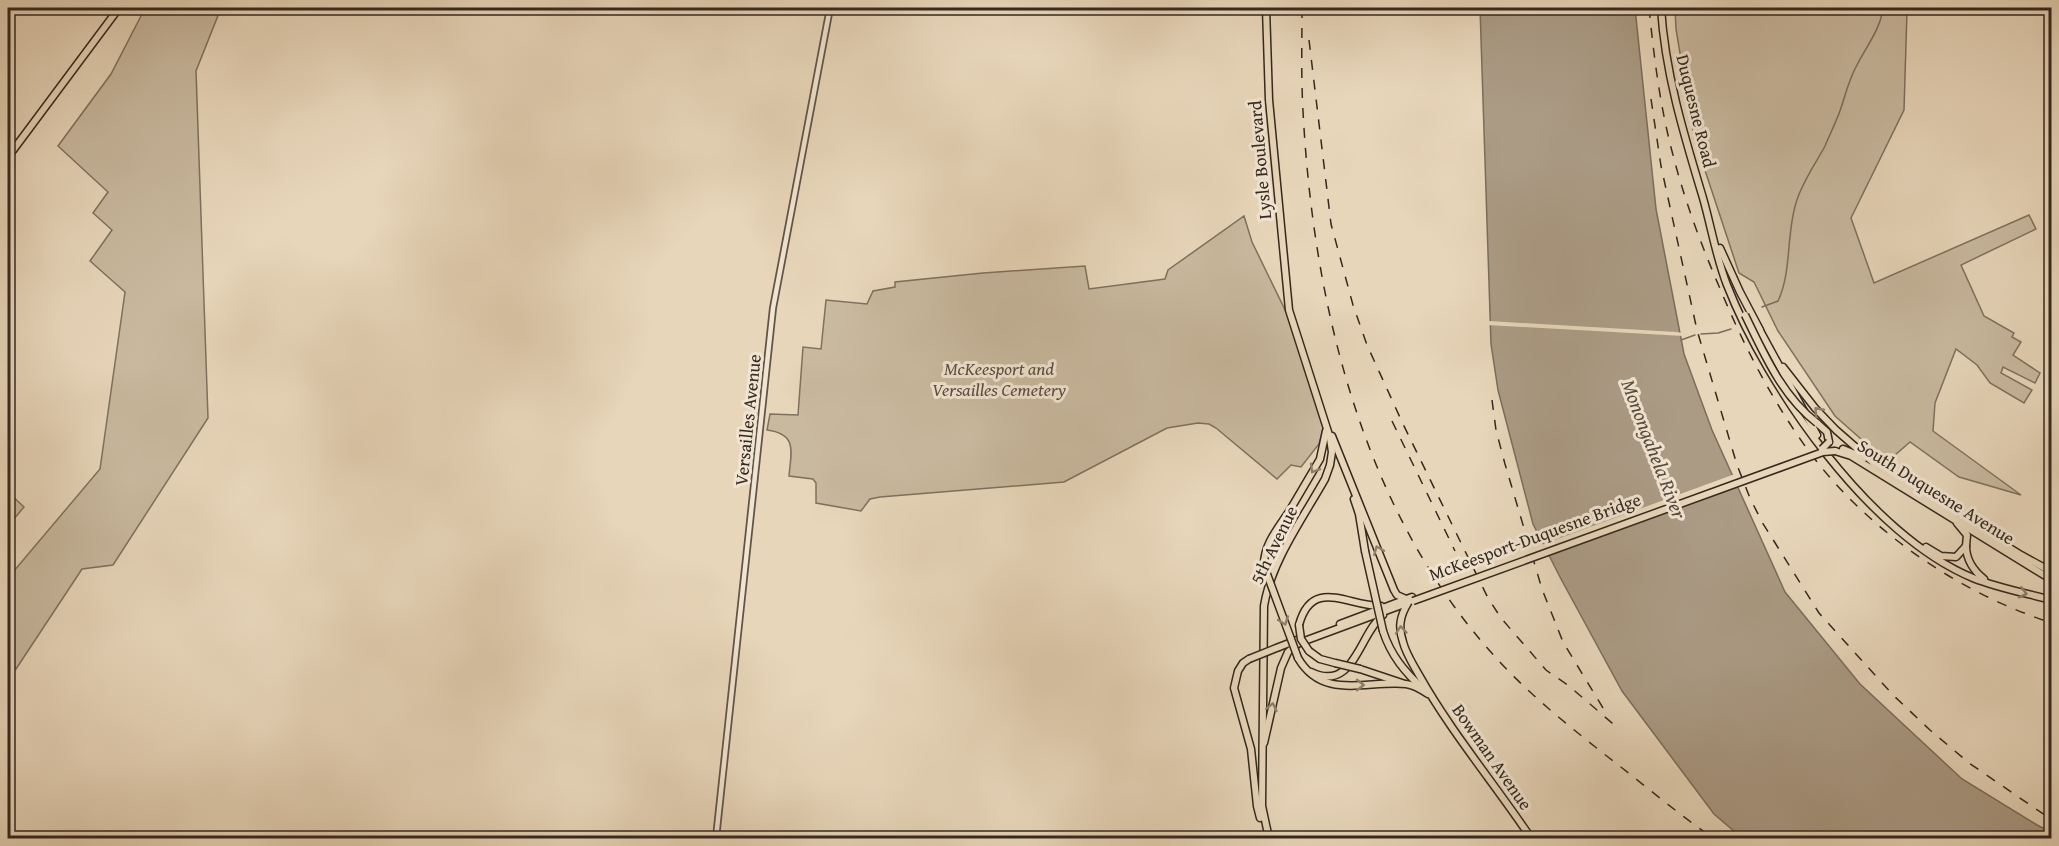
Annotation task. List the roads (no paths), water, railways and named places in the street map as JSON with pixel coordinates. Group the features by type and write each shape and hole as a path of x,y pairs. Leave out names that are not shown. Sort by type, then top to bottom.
{"main road":[{"path":"8,157 119,8"},
{"name":"Lysle Boulevard","path":"1266,8 1270,111 1289,310"},
{"name":"Duquesne Road","path":"1661,8 1666,52 1679,117 1709,219"},
{"path":"1709,219 1720,262 1743,316 1777,385 1845,476 1904,535 1933,557 1972,578 2052,600"},
{"path":"1709,219 1723,256 1758,327 1816,434 1872,500 1909,534 1941,556 1956,557 1966,546"},
{"name":"5th Avenue","path":"1269,836 1262,806 1261,765 1264,606 1271,577 1325,479 1332,452 1327,425 1289,310"},
{"path":"1743,316 1788,394 1797,406 1827,432 1833,447"},
{"path":"1758,327 1783,367 1815,408 1876,465"},
{"path":"1327,425 1394,591 1397,595 1410,600"},
{"path":"1327,425 1320,459 1267,548 1264,566 1298,658 1315,679 1335,684 1407,684"},
{"name":"McKeesport-Duquesne Bridge","path":"1410,600 1822,449 1833,447 1852,452 1876,465"},
{"name":"McKeesport-Duquesne Bridge","path":"1410,600 1833,447"},
{"name":"South Duquesne Avenue","path":"1833,447 2052,580"},
{"path":"1339,451 1359,514 1383,631 1393,656 1401,668 1429,694"},
{"name":"South Duquesne Avenue","path":"1876,465 2052,572"},
{"path":"1957,523 1967,535 1966,546 1969,560 1982,578 1995,586"},
{"path":"1389,607 1366,605 1326,596 1315,600 1301,616 1299,625 1301,639 1309,651 1320,659 1407,684 1429,694"},
{"path":"1410,600 1400,620 1403,642 1429,694"},
{"path":"1269,836 1261,821 1257,806 1251,749 1234,688 1238,671 1249,659 1410,600"},
{"path":"1306,670 1327,677 1346,670 1354,661 1368,632 1389,607"},
{"path":"1261,765 1281,668 1288,652 1299,644 1389,607"},
{"name":"Bowman Avenue","path":"1429,694 1531,838"}],"street":[{"name":"Versailles Avenue","path":"716,838 773,308 830,8"}],"water":[{"name":"Monongahela River","path":"1480,8 1635,8 1656,209 1684,354 1712,430 1785,592 1860,684 1962,779 2051,832 2051,838 1742,838 1714,814 1622,691 1533,524 1498,390 1491,344"}],"waterway":[{"path":"1762,307 1778,301 1785,278 1793,215 1799,195 1825,146 1852,76 1876,30 1883,8"},
{"path":"1701,334 1718,333 1731,329"},
{"path":"1681,340 1695,335"}],"railway":[{"path":"1302,8 1302,98 1309,184 1319,258 1333,331 1354,403 1380,473 1412,540 1451,602 1498,660 1537,699 1673,809 1713,838"},
{"path":"1649,8 1664,119 1688,207 1739,332 1793,428 1829,476 1855,504 1915,554 1981,594 2052,623"},
{"path":"1309,40 1331,224 1353,305 1367,345 1488,598 1501,618 1546,670 1569,686 1619,729"},
{"path":"1651,99 1661,166 1697,330 1737,465 1762,522 1819,613 1893,695 1969,763 2052,820"},
{"path":"1492,400 1496,430 1542,589 1563,642 1603,708"},
{"path":"1392,421 1455,551"}],"park label":[{"name":"McKeesport and Versailles Cemetery","path":"999,379"}]}
